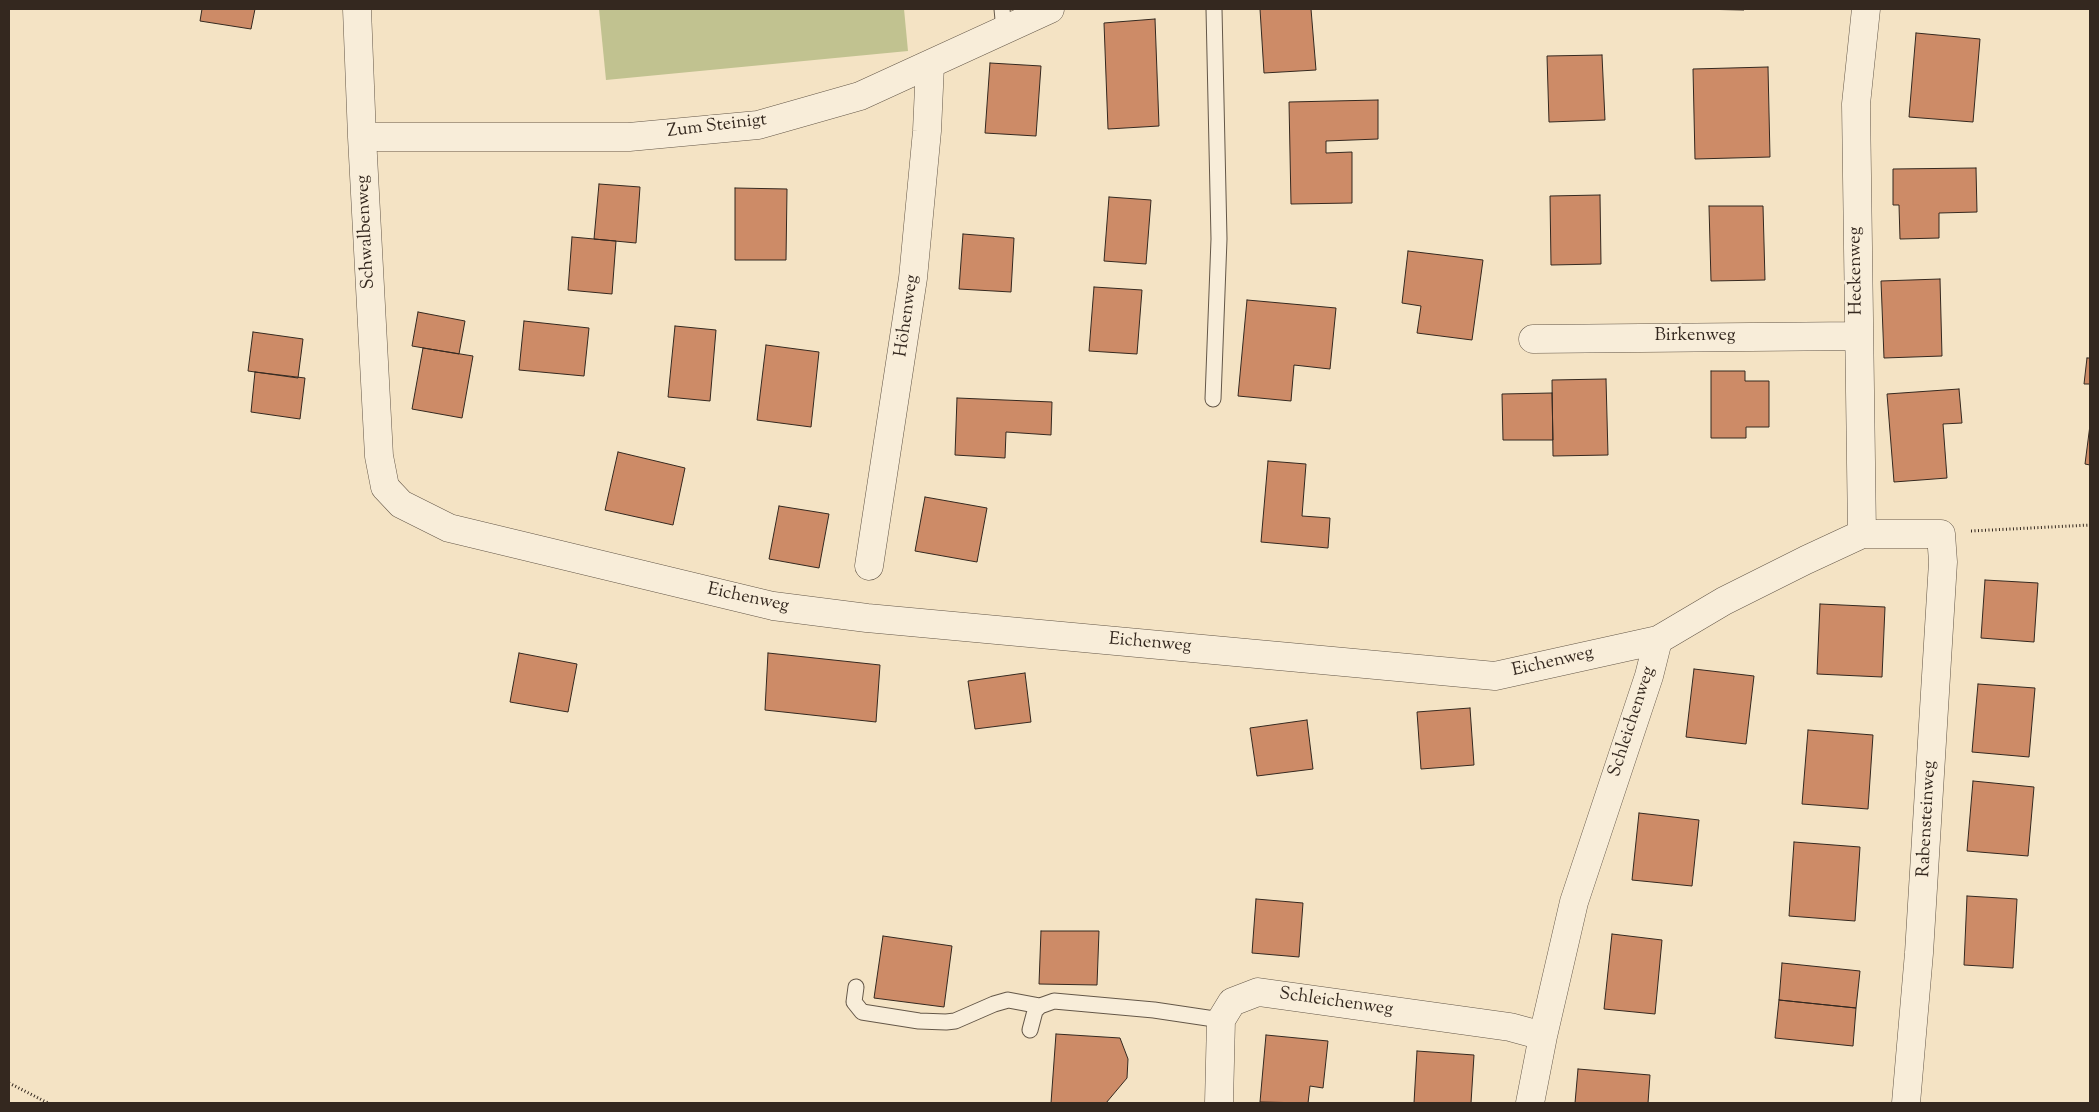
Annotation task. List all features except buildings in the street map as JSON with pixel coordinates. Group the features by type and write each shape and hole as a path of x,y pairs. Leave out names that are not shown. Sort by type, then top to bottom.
{"street":[{"name":"Schwalbenweg","path":"358,9 362,137 379,456"},
{"name":"Zum Steinigt","path":"362,137 629,137 758,124 860,96 930,65 1003,19 1050,9"},
{"name":"Heckenweg","path":"1862,534 1856,104 1866,9"},
{"name":"Höhenweg","path":"869,566 913,278 927,131 930,65"},
{"name":"Birkenweg","path":"1533,339 1858,336"},
{"name":"Eichenweg","path":"379,456 385,486 401,504 448,528 773,606 866,618 1495,676 1658,640 1724,601 1862,534 1941,534"},
{"name":"Rabensteinweg","path":"1906,1103 1921,924 1943,562 1941,534"},
{"name":"Schleichenweg","path":"1530,1103 1574,902 1649,676 1658,640"},
{"name":"Schleichenweg","path":"1221,1020 1232,1002 1258,992 1510,1027 1544,1036"},
{"path":"1219,1103 1221,1020"}],"lane":[{"path":"1213,399 1219,239 1214,9"},
{"path":"856,987 854,1002 862,1012 919,1021 955,1021 1008,1000 1040,1006"},
{"path":"1030,1030 1035,1011 1040,1006 1054,1001 1154,1010 1221,1020"}],"path":[{"path":"1941,534 2090,525"},
{"path":"9,1083 48,1103"}],"green space":[{"path":"599,9 904,9 908,51 606,80"}]}
